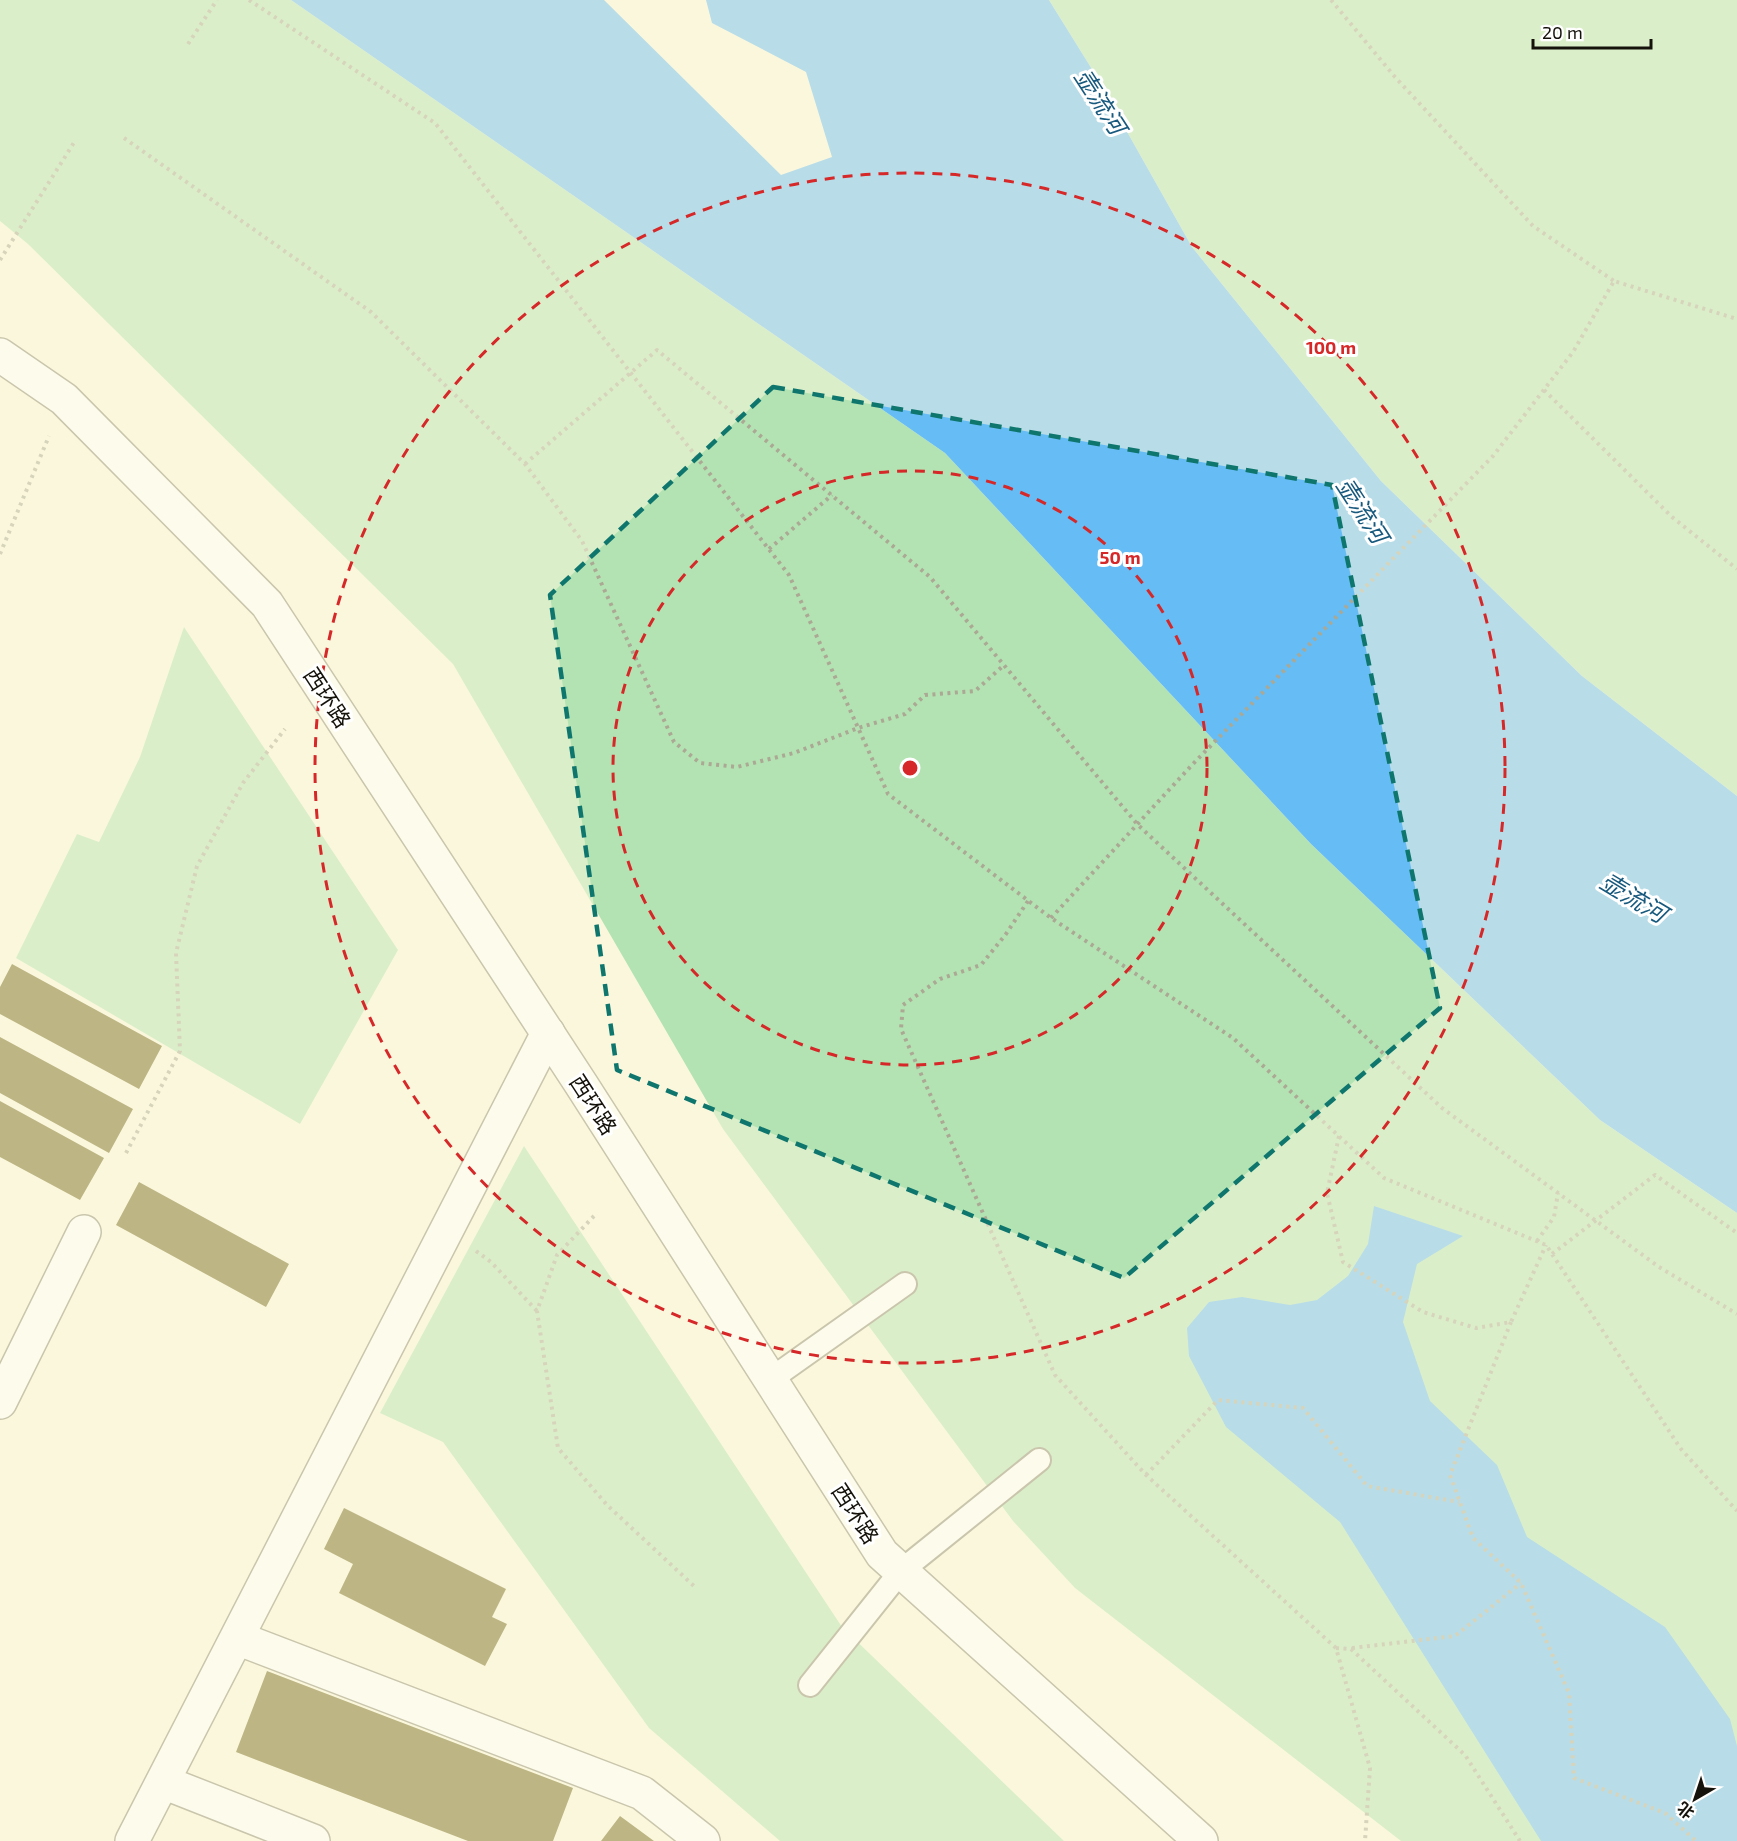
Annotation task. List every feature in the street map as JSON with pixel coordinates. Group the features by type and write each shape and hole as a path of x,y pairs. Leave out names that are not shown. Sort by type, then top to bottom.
{"main road":[{"name":"西环路","path":"0,355 64,399 267,604 548,1033 882,1554 1201,1841"},
{"path":"132,1841 548,1033"},
{"path":"0,1402 84,1232"},
{"path":"237,1638 642,1793 703,1841"},
{"path":"163,1782 313,1841"}],"lane":[{"path":"771,1379 905,1284"},
{"path":"810,1685 901,1571 1039,1460"}],"path":[{"path":"188,44 217,0"},
{"path":"249,0 435,123 789,575 888,794 1051,918 1233,1038 1384,1178 1546,1245 1681,1449 1737,1511"},
{"path":"1330,0 1395,77 1533,226 1614,281 1737,319"},
{"path":"124,138 371,312 525,464 582,541 630,650 674,741 700,763 737,767 794,753 858,728 905,714 925,694 975,692 1004,665"},
{"path":"0,260 75,141"},
{"path":"1051,918 1191,766 1436,511 1493,456 1573,352 1614,281"},
{"path":"525,464 657,350 930,577 1138,825 1442,1108 1659,1267 1737,1314"},
{"path":"1544,390 1672,517 1737,569"},
{"path":"0,554 64,399"},
{"path":"769,549 832,495"},
{"path":"126,1153 180,1051 176,953 197,866 243,783 285,729"},
{"path":"1028,901 1006,934 981,965 940,979 903,1005 902,1029 1055,1375 1146,1475 1336,1648 1370,1767 1365,1841"},
{"path":"1339,1136 1327,1193 1343,1262 1423,1312 1476,1328 1510,1322"},
{"path":"1552,1254 1655,1175 1737,1233"},
{"path":"1537,1241 1554,1217 1558,1193"},
{"path":"594,1216 556,1255 537,1311 558,1448 607,1505 695,1587"},
{"path":"446,1232 492,1262 537,1311"},
{"path":"1546,1245 1510,1322 1475,1417 1450,1475 1473,1538 1521,1583 1569,1693 1574,1778 1665,1813 1696,1841"},
{"path":"1146,1475 1218,1400 1303,1408 1367,1486 1460,1502"},
{"path":"1336,1648 1455,1636 1521,1583"},
{"path":"1351,1648 1466,1755 1520,1841"}],"highlighted area":[{"path":"773,387 1332,485 1440,1008 1124,1278 617,1070 550,595"}],"green space":[{"path":"0,0 291,0 945,453 1311,844 1600,1120 1737,1213 1737,1841 1401,1841 1075,1588 1013,1521 723,1129 453,664 28,244 0,221"},
{"path":"1049,0 1737,0 1737,796 1582,676 1381,481 1192,247 1090,66"},
{"path":"184,627 398,950 300,1124 16,958 77,834 99,842 140,757"},
{"path":"524,1146 842,1627 1064,1841 780,1841 649,1728 443,1442 380,1413"}],"water":[{"name":"壶流河","path":"291,0 604,0 781,175 832,157 806,72 712,23 706,0 1049,0 1090,66 1192,247 1381,481 1582,676 1737,796 1737,1213 1600,1120 1311,844 945,453"},
{"path":"1374,1206 1463,1236 1417,1264 1403,1322 1430,1401 1497,1465 1527,1537 1665,1627 1730,1719 1737,1746 1737,1841 1541,1841 1340,1522 1226,1427 1189,1356 1187,1328 1209,1302 1242,1297 1290,1305 1317,1300 1348,1276 1368,1244"}],"building":[{"path":"12,964 162,1046 139,1089 0,1014 0,987"},
{"path":"0,1037 133,1109 109,1153 0,1093"},
{"path":"0,1101 104,1158 80,1200 0,1157"},
{"path":"139,1182 289,1264 266,1307 116,1225"},
{"path":"344,1508 506,1589 492,1617 507,1624 485,1666 339,1593 353,1564 324,1549"},
{"path":"267,1671 573,1788 553,1841 468,1841 236,1752"},
{"path":"620,1816 654,1841 601,1841"}]}
